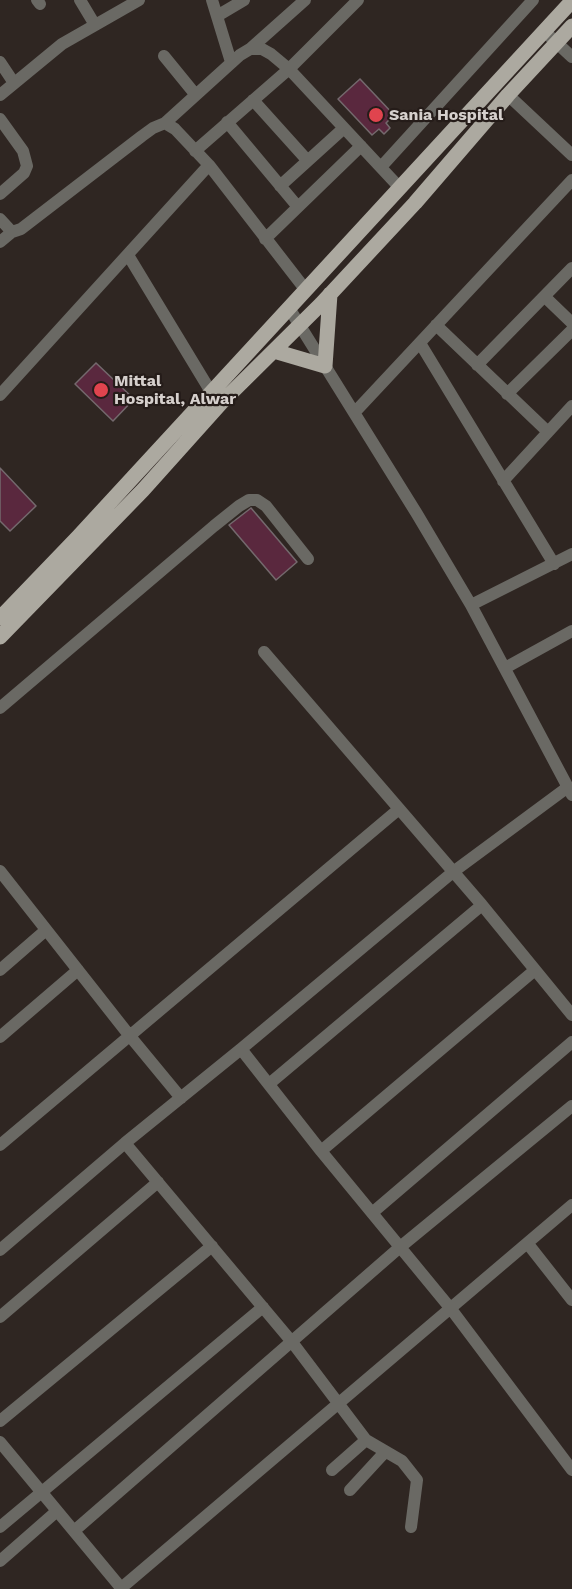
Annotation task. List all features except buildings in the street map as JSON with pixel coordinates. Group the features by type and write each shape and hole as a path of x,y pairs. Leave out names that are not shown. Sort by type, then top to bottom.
{"main road":[{"path":"0,618 78,537 572,1"},
{"path":"0,637 143,490 220,403 330,294 415,203 508,95 572,26"},
{"path":"274,351 326,366 330,294"}],"street":[{"path":"80,0 95,25"},
{"path":"0,95 62,44 139,0"},
{"path":"212,0 231,62"},
{"path":"217,16 244,0"},
{"path":"0,242 12,232 21,229 153,128 165,123 231,62 250,49 305,0"},
{"path":"195,151 289,69 358,0"},
{"path":"381,167 533,0"},
{"path":"544,31 572,57"},
{"path":"250,49 262,49 289,69 400,188"},
{"path":"164,56 195,94"},
{"path":"0,62 14,83"},
{"path":"508,95 572,155"},
{"path":"253,100 307,160"},
{"path":"0,119 23,151 27,166 24,173 0,194"},
{"path":"165,123 175,129 209,165 305,289"},
{"path":"227,123 298,207"},
{"path":"280,186 344,128"},
{"path":"265,239 361,146"},
{"path":"0,395 209,165"},
{"path":"355,412 572,180"},
{"path":"0,219 12,232"},
{"path":"129,255 211,392"},
{"path":"477,365 572,268"},
{"path":"545,297 572,323"},
{"path":"0,1250 125,1143 241,1050 453,872 570,791 471,605 355,412 289,308"},
{"path":"436,325 548,432"},
{"path":"507,394 572,330"},
{"path":"420,343 554,564"},
{"path":"503,481 572,406"},
{"path":"0,708 214,526 249,500 257,500 266,507 308,559"},
{"path":"471,605 572,554"},
{"path":"505,668 572,631"},
{"path":"264,652 482,905 572,1015"},
{"path":"0,1144 399,809"},
{"path":"0,871 181,1098"},
{"path":"269,1084 482,905"},
{"path":"0,970 46,930"},
{"path":"0,1037 78,970"},
{"path":"321,1151 535,970"},
{"path":"372,1213 572,1041"},
{"path":"241,1050 399,1248 451,1309 572,1470"},
{"path":"74,1531 399,1248 572,1106"},
{"path":"125,1143 292,1342 366,1440 402,1461 417,1480 411,1527"},
{"path":"0,1317 158,1182"},
{"path":"0,1443 121,1588 572,1205"},
{"path":"528,1244 572,1300"},
{"path":"0,1421 212,1246"},
{"path":"0,1527 263,1307"},
{"path":"332,1470 366,1440"},
{"path":"350,1490 385,1452"},
{"path":"0,1562 57,1511"}],"place":[{"name":"Sania Hospital","path":"376,115"},
{"name":"Mittal Hospital, Alwar","path":"101,390"}]}
